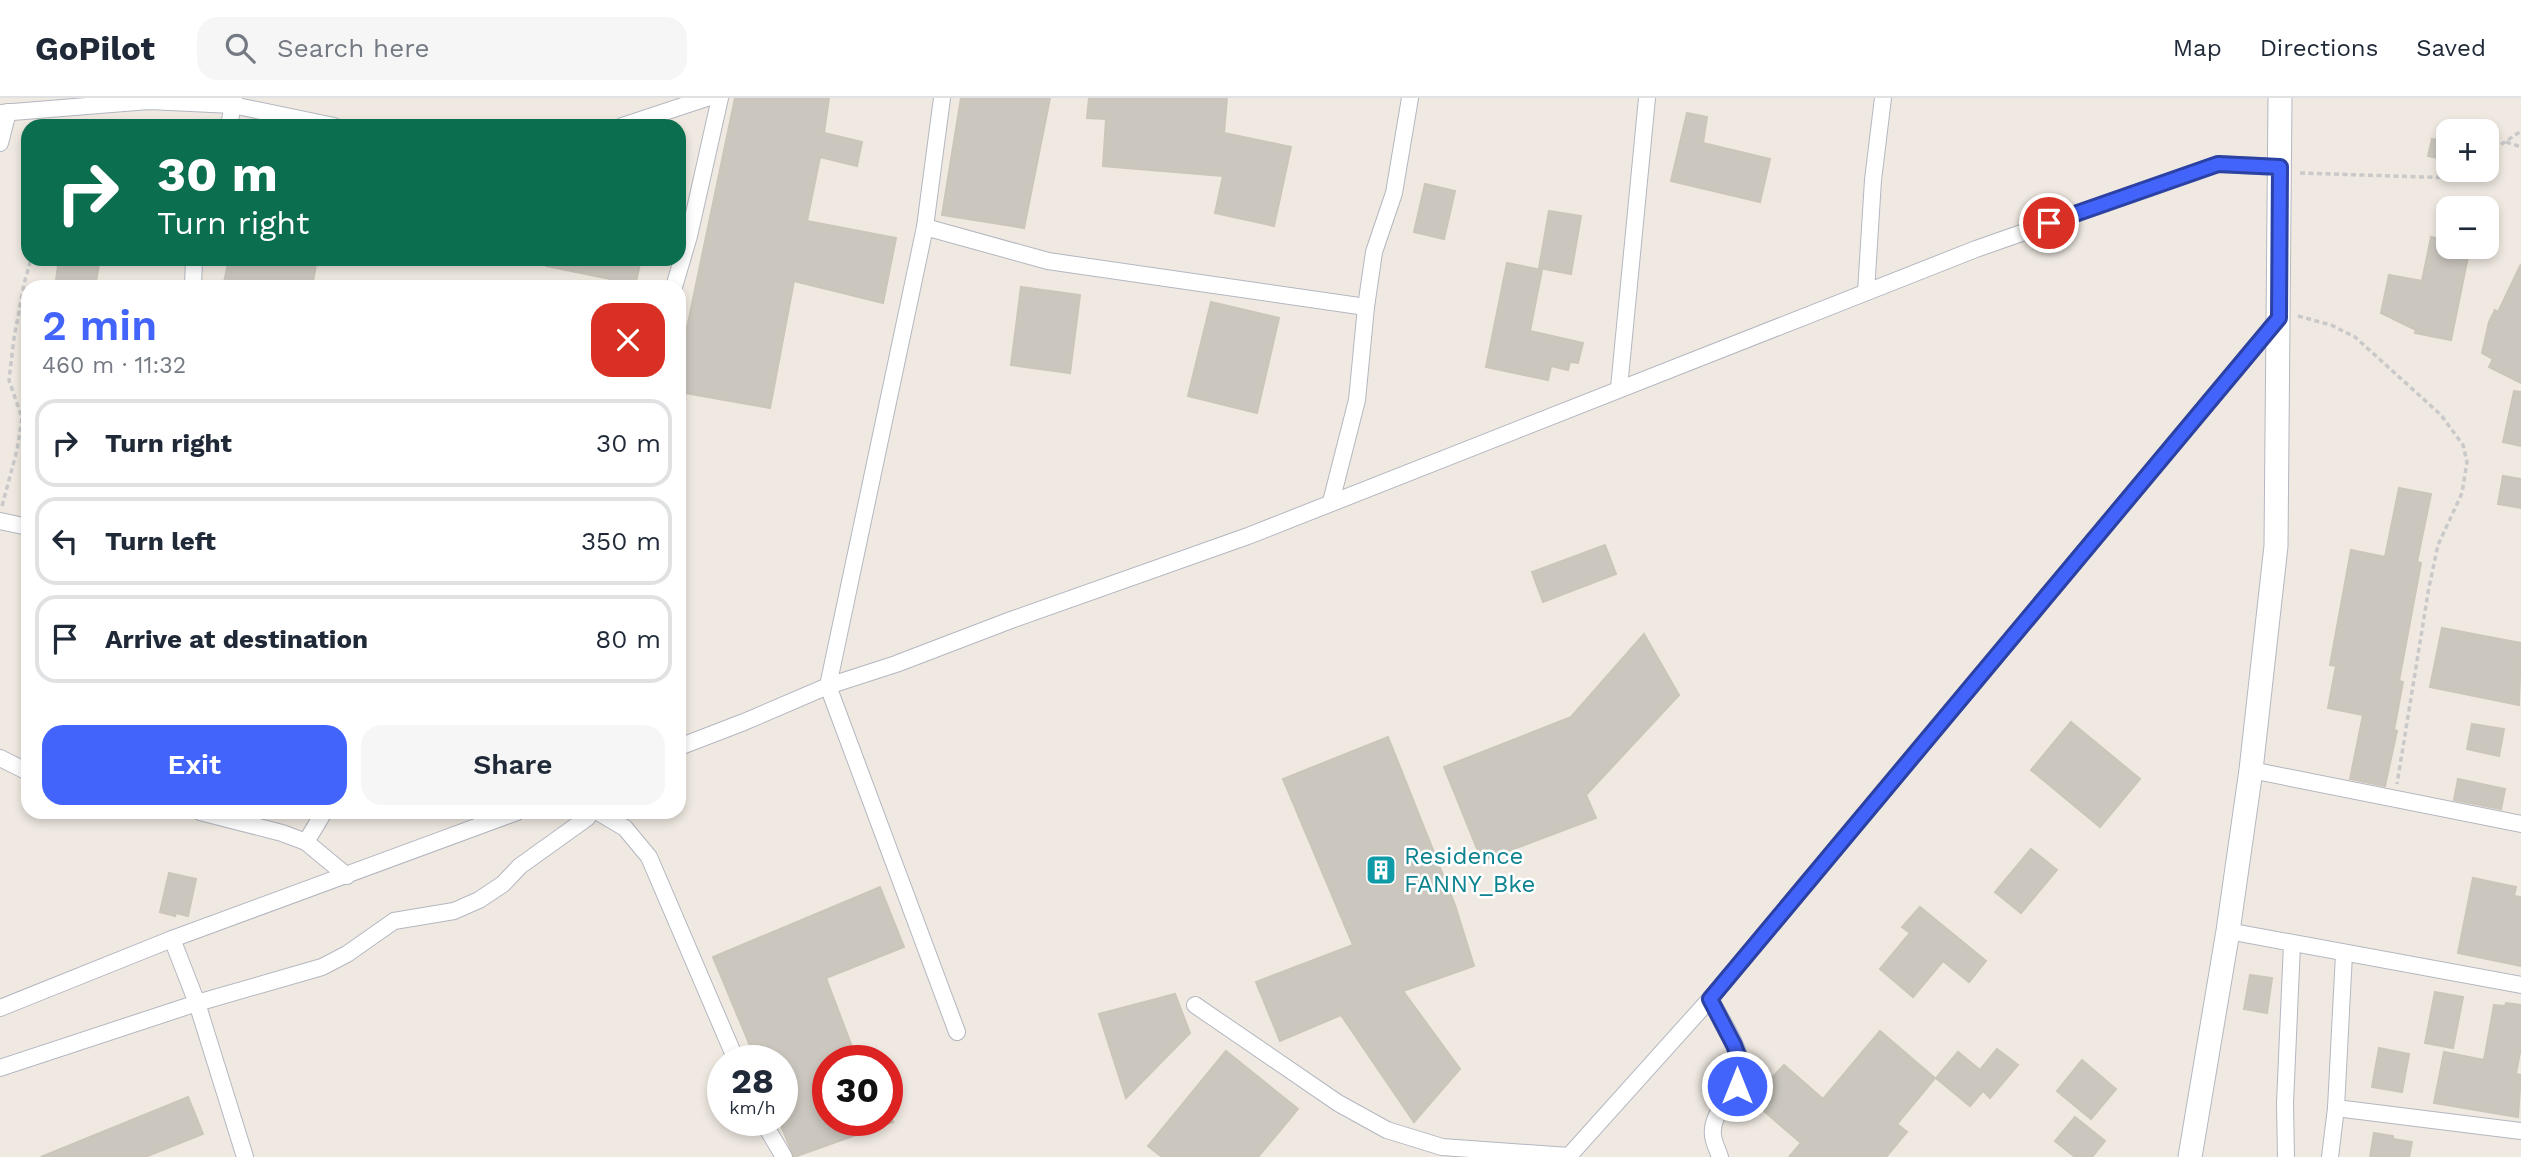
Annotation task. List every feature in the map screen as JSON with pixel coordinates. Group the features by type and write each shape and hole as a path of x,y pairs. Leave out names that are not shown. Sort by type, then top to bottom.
{"main road":[{"path":"2190,1157 2228,932 2251,770 2276,546 2280,98"}],"street":[{"path":"643,119 707,98"},
{"path":"686,246 720,98"},
{"path":"942,98 925,227 828,686 957,1032"},
{"path":"1331,502 1357,400 1374,252 1394,193 1410,98"},
{"path":"1619,388 1647,98"},
{"path":"1866,292 1873,180 1884,98"},
{"path":"0,143 4,112 149,101 233,101 306,119"},
{"path":"230,119 233,101"},
{"path":"686,744 828,686 896,664 1248,536 1976,248 2218,164 2280,167"},
{"path":"925,227 1048,261 1366,307"},
{"path":"1195,1005 1338,1104 1387,1130 1442,1147 1568,1156 1710,999 2279,318"},
{"path":"0,521 21,526"},
{"path":"0,758 21,768"},
{"path":"2251,770 2521,824"},
{"path":"227,819 306,842 347,876"},
{"path":"306,842 320,819"},
{"path":"0,1008 172,939 498,819"},
{"path":"0,1068 197,1003 323,967 347,954 394,921 454,911 479,900 503,884 520,866 586,819"},
{"path":"610,819 625,828 649,857 730,1045"},
{"path":"2228,932 2521,985"},
{"path":"172,939 197,1003 245,1157"},
{"path":"2286,1157 2285,1103 2292,944"},
{"path":"2330,1157 2336,1108 2344,954"},
{"path":"0,995 21,1000"},
{"path":"1710,999 1742,1066 1737,1086 1714,1116 1713,1137 1720,1157"},
{"path":"2336,1108 2521,1131"},
{"path":"772,1136 784,1157"}],"path":[{"path":"2499,146 2521,131"},
{"path":"2505,142 2521,146"},
{"path":"2280,167 2306,175 2436,178"},
{"path":"21,297 9,380 21,414"},
{"path":"2279,318 2300,316 2331,325 2355,337 2441,415 2463,445 2468,462 2462,493 2438,545 2395,799"},
{"path":"0,514 21,424"}],"building":[{"path":"735,98 829,98 824,133 862,142 857,166 820,157 807,221 896,238 883,303 794,281 770,408 686,393 686,332"},
{"path":"961,98 1050,98 1024,228 942,215"},
{"path":"1089,98 1227,98 1224,133 1291,147 1274,226 1215,213 1223,176 1103,166 1106,119 1087,118"},
{"path":"1687,113 1707,117 1703,143 1770,159 1760,202 1671,181"},
{"path":"2432,139 2436,140 2436,158 2428,156"},
{"path":"1425,184 1455,191 1444,239 1414,232"},
{"path":"1549,211 1581,216 1571,274 1539,268"},
{"path":"2431,237 2436,238 2436,259 2468,259 2451,340 2415,333 2416,330 2381,313 2389,275 2422,281"},
{"path":"1507,263 1542,270 1530,331 1583,343 1578,363 1570,362 1568,370 1551,366 1548,380 1486,367"},
{"path":"2521,264 2521,383 2489,367 2493,359 2482,353 2489,322 2495,310 2498,312"},
{"path":"58,266 99,266 96,280 56,280"},
{"path":"228,266 316,266 313,280 224,280"},
{"path":"546,266 640,266 636,280 615,280"},
{"path":"1021,287 1080,295 1070,373 1011,365"},
{"path":"1211,302 1279,318 1257,413 1188,396"},
{"path":"2514,391 2521,392 2521,446 2503,442"},
{"path":"2503,476 2521,479 2521,508 2498,504"},
{"path":"2399,488 2431,494 2417,562 2421,563 2399,681 2403,682 2394,730 2397,731 2385,786 2350,779 2363,715 2328,708 2336,666 2330,665 2351,550 2385,557"},
{"path":"1605,545 1616,574 1543,602 1532,572"},
{"path":"2442,628 2521,643 2519,705 2430,687"},
{"path":"1644,634 1679,695 1586,795 1596,818 1482,861 1444,767 1571,717"},
{"path":"2071,722 2140,779 2100,827 2031,770"},
{"path":"2472,724 2504,729 2499,756 2467,749"},
{"path":"1388,737 1455,905 1474,966 1403,991 1460,1069 1414,1122 1341,1015 1280,1041 1256,982 1353,945 1283,779"},
{"path":"2458,779 2505,789 2501,809 2454,800"},
{"path":"2031,849 2057,870 2021,913 1995,892"},
{"path":"169,873 196,879 188,916 160,912"},
{"path":"2473,878 2516,887 2514,896 2521,897 2521,966 2458,953"},
{"path":"880,887 904,947 826,978 851,1045 812,1045 812,1136 853,1136 794,1157 785,1136 798,1136 798,1045 750,1045 713,957"},
{"path":"1920,907 1986,961 1969,982 1943,961 1913,997 1880,969 1910,933 1902,927"},
{"path":"2250,975 2272,978 2267,1013 2244,1009"},
{"path":"2435,992 2463,997 2453,1048 2425,1043"},
{"path":"1175,994 1190,1033 1126,1098 1099,1014"},
{"path":"2506,1003 2521,1005 2521,1047 2516,1074 2521,1075 2518,1117 2434,1103 2444,1052 2484,1060 2494,1005 2505,1006"},
{"path":"1880,1031 1935,1078 1897,1124 1907,1132 1886,1157 1789,1157 1801,1143 1751,1100 1784,1065 1823,1099"},
{"path":"2379,1048 2409,1054 2402,1092 2372,1087"},
{"path":"1997,1049 2018,1065 1990,1098 1983,1091 1970,1106 1936,1078 1958,1052 1980,1070"},
{"path":"1226,1051 1298,1109 1258,1157 1162,1157 1148,1146"},
{"path":"2082,1060 2116,1089 2091,1119 2057,1091"},
{"path":"188,1097 203,1134 145,1157 41,1157"},
{"path":"2075,1117 2105,1141 2092,1157 2075,1157 2055,1141"},
{"path":"2374,1133 2412,1142 2409,1157 2370,1157"}],"place":[{"name":"Residence FANNY_Bke","path":"1381,870"}],"route":[{"path":"1737,1086 1742,1066 1710,999 2279,318 2280,167 2218,164 2049,223"}]}
